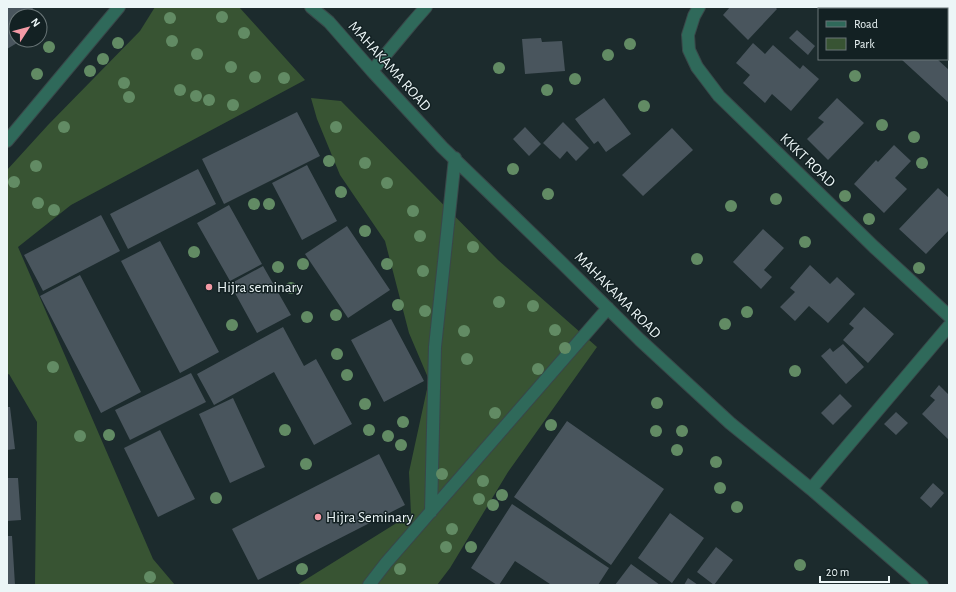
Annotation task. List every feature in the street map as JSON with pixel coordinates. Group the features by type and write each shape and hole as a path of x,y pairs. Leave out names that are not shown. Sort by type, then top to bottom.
{"street":[{"path":"7,141 11,130 119,7"},
{"name":"MAHAKAMA ROAD","path":"311,7 329,22 442,147 640,340 730,423 811,489 922,585"},
{"path":"372,71 426,7"},
{"name":"KKKT ROAD","path":"699,7 694,16 688,35 689,50 697,67 719,96 874,247 949,316"},
{"path":"431,512 436,347 455,158"},
{"path":"369,585 386,563 608,308"},
{"path":"811,489 949,326"}],"green space":[{"path":"155,7 239,7 305,80 71,205 18,247 153,559 175,585 35,585 37,422 9,374 7,375 7,170 48,125 140,31"},
{"path":"311,98 341,101 498,260 597,347 508,472 450,568 437,585 297,585 411,514 409,472 429,380 409,333 385,241 340,175 317,119"}],"building":[{"path":"7,7 32,7 8,8 9,48 7,49"},
{"path":"730,7 775,7 777,9 748,40 723,15"},
{"path":"797,30 815,46 808,55 789,38"},
{"path":"541,38 542,42 562,41 565,71 525,74 522,39"},
{"path":"753,43 765,54 773,45 800,69 803,65 819,79 791,111 772,94 765,103 743,83 750,75 736,63"},
{"path":"902,60 938,60 949,70 949,103"},
{"path":"604,98 631,134 606,152 598,141 594,144 575,119"},
{"path":"837,98 864,123 828,160 807,139 824,122 818,118"},
{"path":"297,112 320,156 224,204 202,159"},
{"path":"563,122 589,148 576,161 567,151 560,159 543,143"},
{"path":"525,127 541,144 529,156 513,139"},
{"path":"672,128 693,150 643,196 622,175"},
{"path":"894,145 911,161 895,178 907,189 884,213 854,184 876,160 878,162"},
{"path":"307,165 337,221 302,240 272,183"},
{"path":"198,169 216,204 128,249 110,214"},
{"path":"938,188 949,198 949,230 926,254 899,229"},
{"path":"229,205 262,264 230,281 197,223"},
{"path":"101,215 120,251 43,291 24,255"},
{"path":"347,226 390,290 348,318 305,254"},
{"path":"763,229 784,248 764,270 772,277 761,289 733,262"},
{"path":"160,241 219,352 180,373 121,261"},
{"path":"810,265 830,284 837,277 855,294 828,323 809,306 795,321 780,307 795,292 790,288"},
{"path":"263,266 291,315 257,333 230,284"},
{"path":"80,275 141,392 101,413 40,296"},
{"path":"864,307 894,334 868,363 843,340 854,328 849,324"},
{"path":"391,319 424,381 384,402 351,340"},
{"path":"283,327 304,366 316,359 352,424 314,445 274,372 214,405 197,374"},
{"path":"843,344 864,367 846,384 821,356 830,348 833,352"},
{"path":"191,373 206,402 130,440 115,410"},
{"path":"939,385 949,395 949,440 922,414 935,400 930,396"},
{"path":"840,394 852,406 833,425 821,413"},
{"path":"233,398 265,467 230,483 199,414"},
{"path":"7,407 10,407 15,449 7,450"},
{"path":"896,412 908,423 896,435 884,424"},
{"path":"567,421 664,489 611,565 514,497"},
{"path":"160,430 195,499 158,517 124,448"},
{"name":"Hijra Seminary","path":"379,454 405,505 258,580 232,529"},
{"path":"7,478 18,478 21,520 7,521"},
{"path":"933,483 944,493 931,508 920,498"},
{"path":"512,504 609,568 598,585 550,585 515,561 499,585 497,585 471,568"},
{"path":"670,513 704,538 672,583 638,558"},
{"path":"7,536 12,536 15,585 7,585"},
{"path":"716,547 733,560 714,585 697,572"},
{"path":"631,564 660,585 615,585"},
{"path":"688,578 698,585 684,585"}],"place":[{"name":"Hijra seminary","path":"209,287"},
{"name":"Hijra Seminary","path":"318,517"}]}
